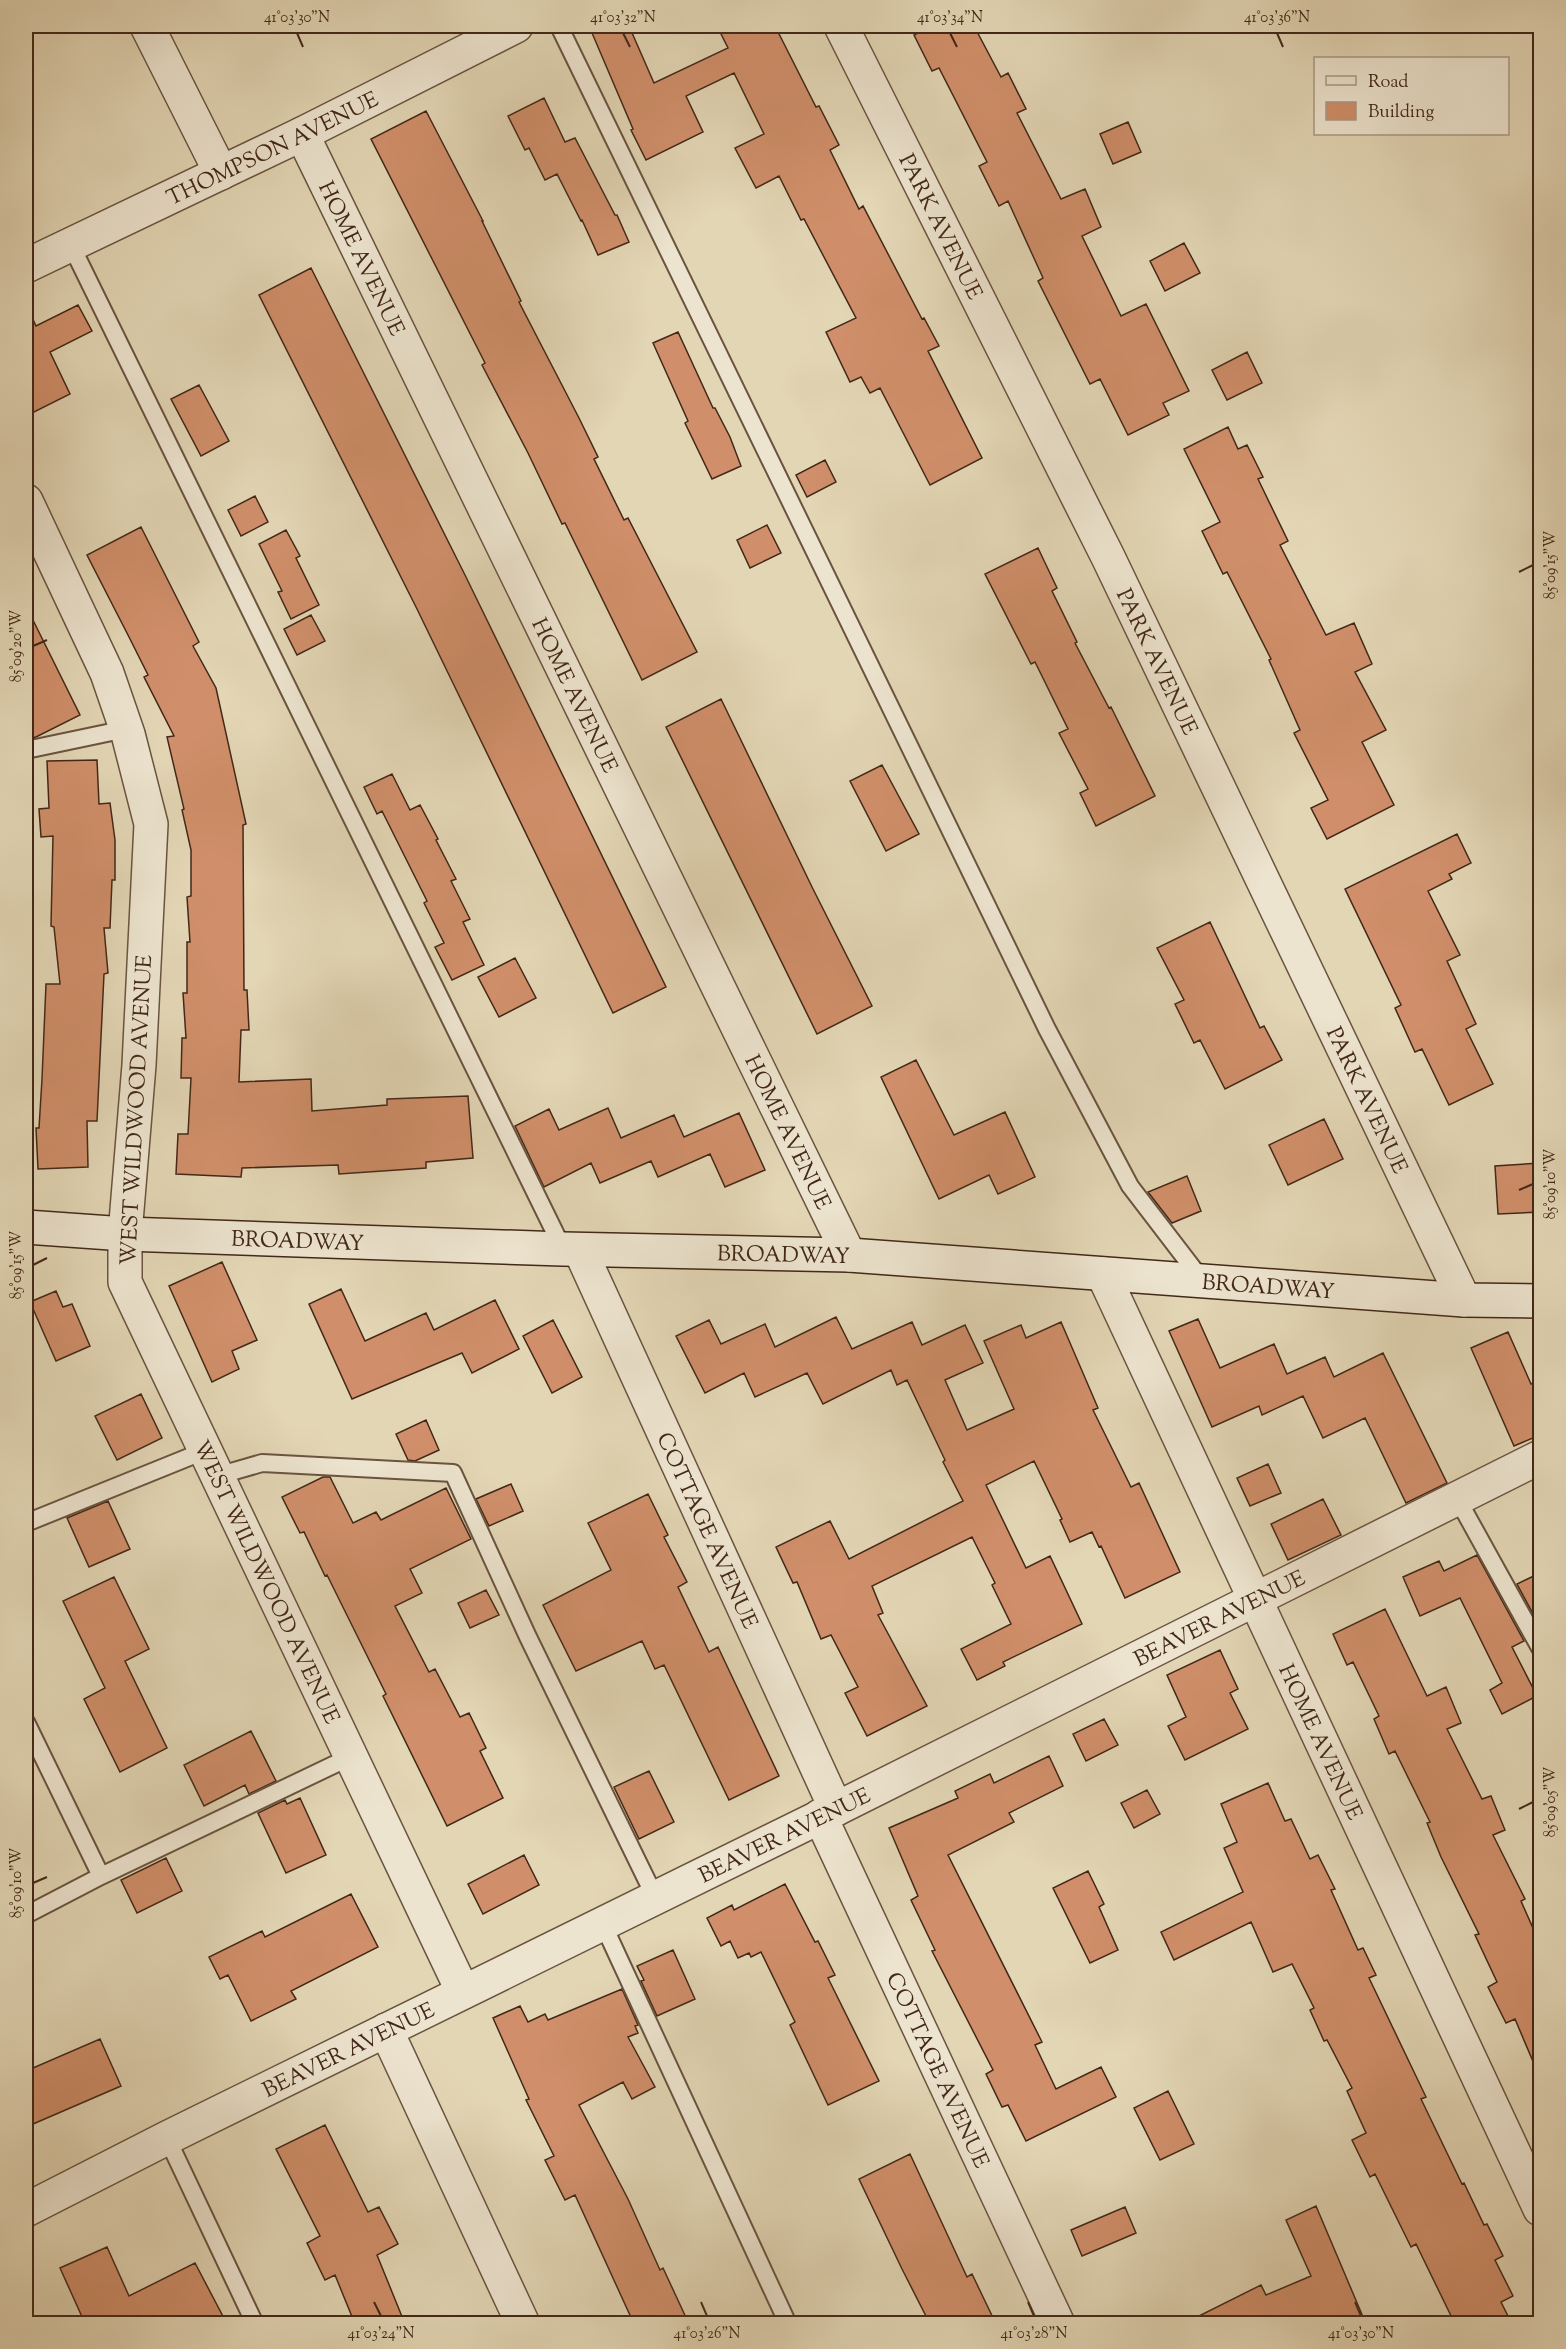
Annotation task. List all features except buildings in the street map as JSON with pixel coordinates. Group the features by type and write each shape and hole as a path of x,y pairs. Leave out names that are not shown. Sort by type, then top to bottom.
{"street":[{"path":"147,26 221,173"},
{"name":"THOMPSON AVENUE","path":"26,267 302,134 516,26"},
{"name":"PARK AVENUE","path":"841,26 1108,557 1464,1300"},
{"name":"HOME AVENUE","path":"302,134 849,1255"},
{"name":"WEST WILDWOOD AVENUE","path":"26,501 107,673 126,729 152,824 139,1065 126,1233 125,1282 463,1992"},
{"name":"BROADWAY","path":"26,1227 572,1250 849,1255 1464,1300 1540,1301"},
{"name":"COTTAGE AVENUE","path":"572,1250 1058,2324"},
{"name":"HOME AVENUE","path":"1103,1274 1540,2209"},
{"name":"BEAVER AVENUE","path":"26,2210 602,1922 828,1813 1540,1456"},
{"path":"386,2030 523,2324"}],"lane":[{"path":"559,26 1047,1029 1130,1186 1203,1282"},
{"path":"71,245 572,1250"},
{"path":"26,750 126,729"},
{"path":"26,1523 210,1464 262,1463 453,1473 528,1637 655,1897"},
{"path":"1457,1498 1540,1648"},
{"path":"26,1722 101,1876"},
{"path":"26,1915 101,1876 350,1757"},
{"path":"602,1922 788,2324"},
{"path":"167,2138 255,2324"}]}
